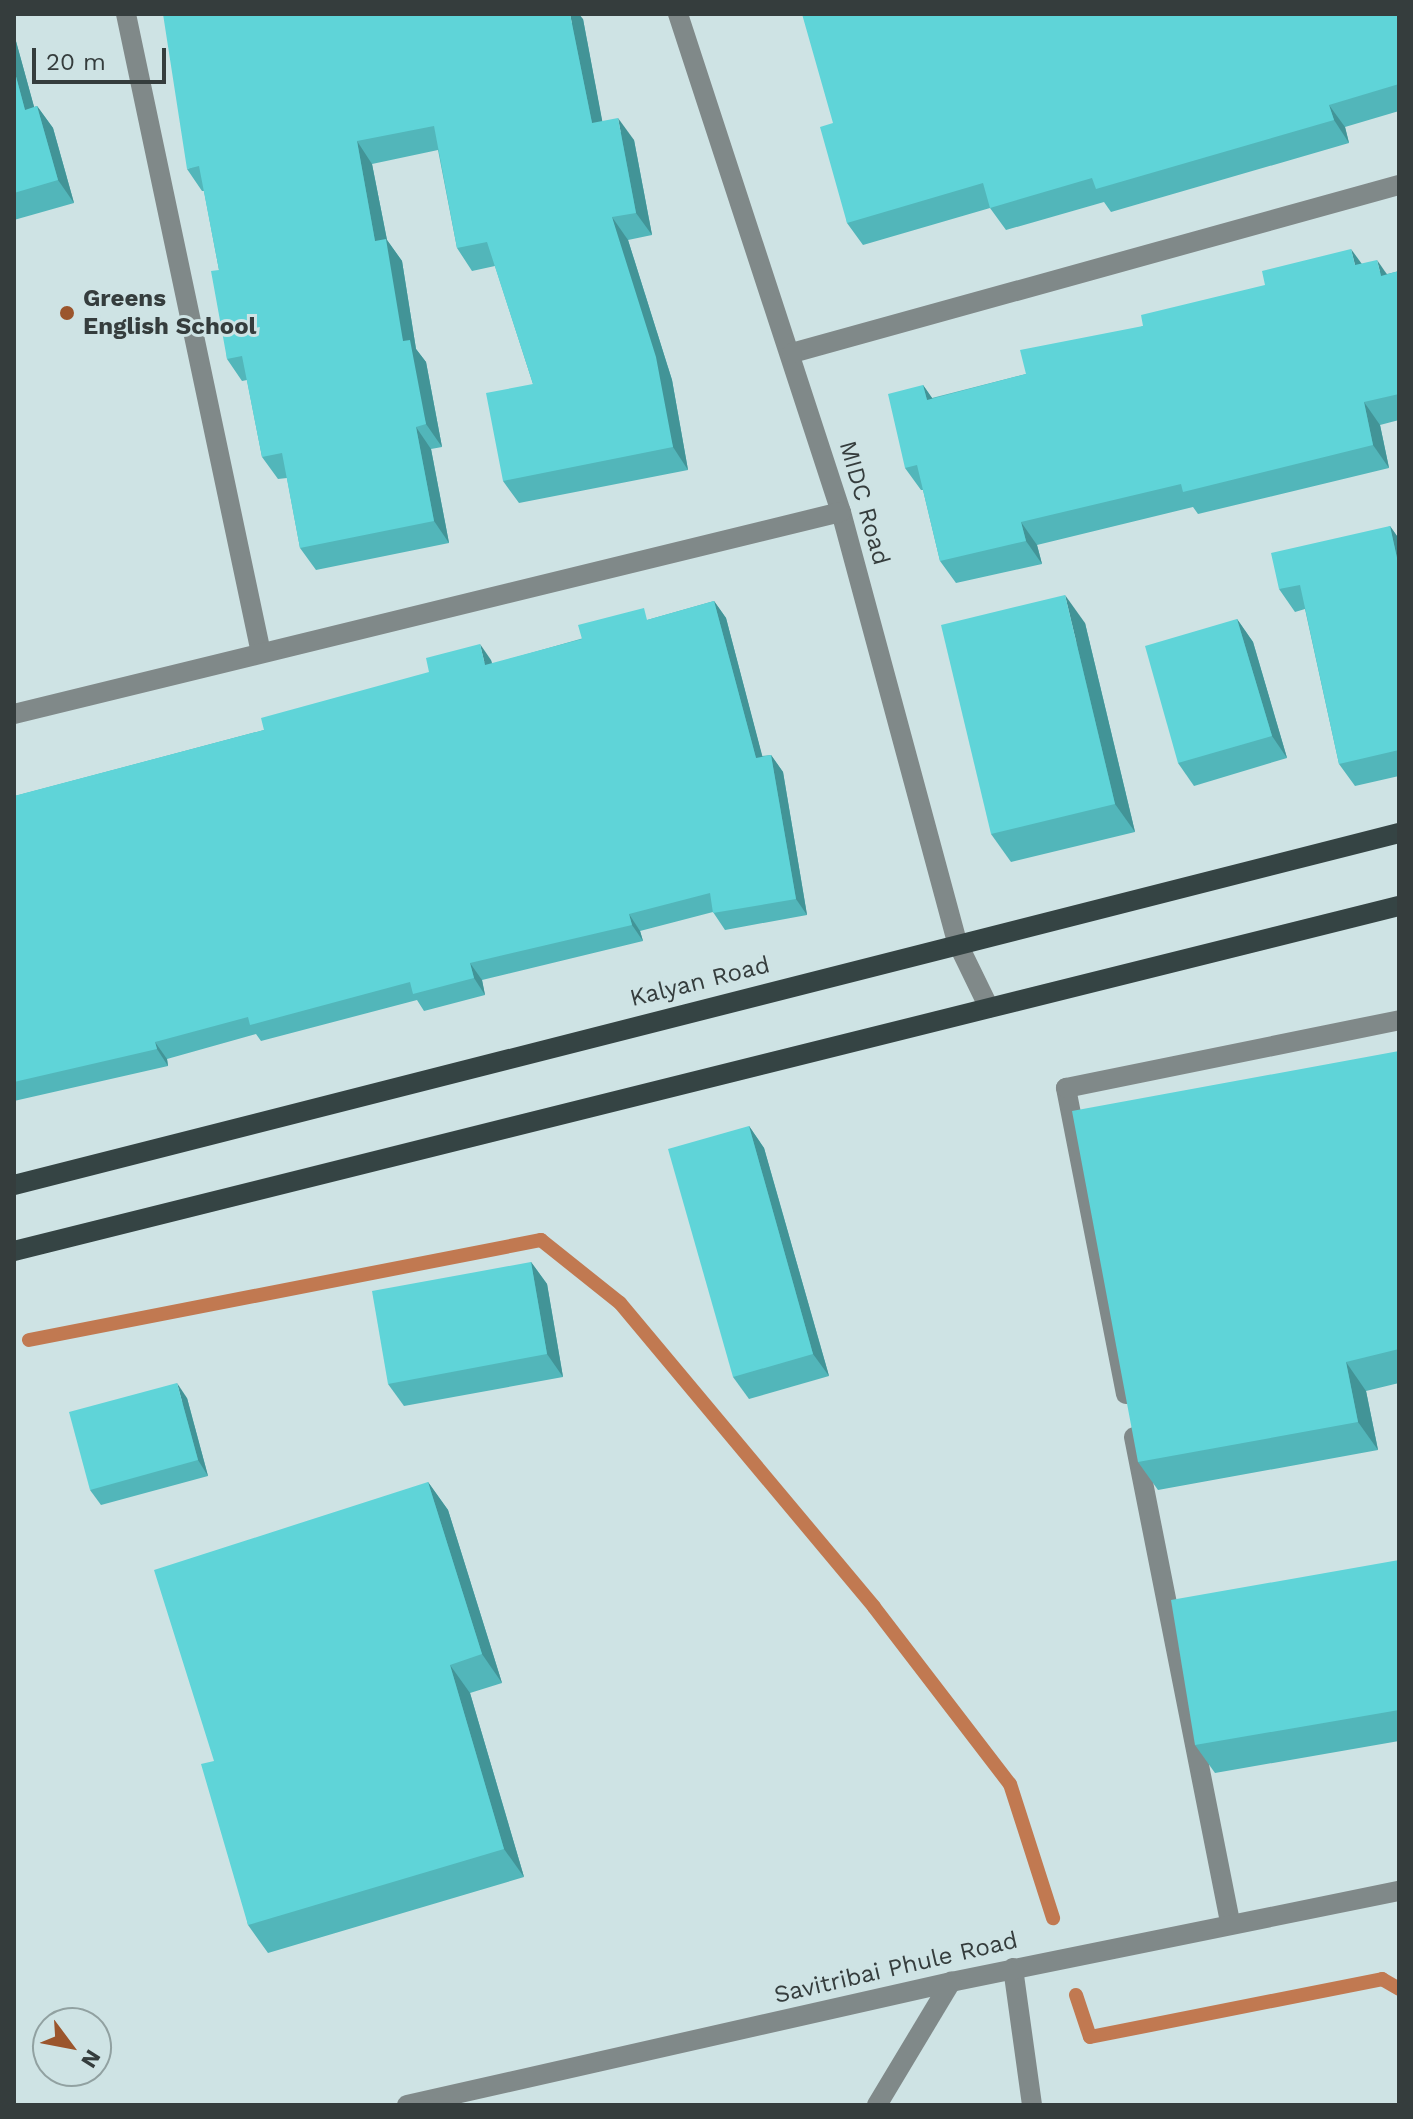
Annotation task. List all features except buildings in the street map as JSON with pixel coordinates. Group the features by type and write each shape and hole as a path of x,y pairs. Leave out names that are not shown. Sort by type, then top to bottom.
{"main road":[{"name":"Kalyan Road","path":"14,1185 957,942 1399,833"},
{"path":"14,1251 1399,906"}],"street":[{"path":"126,14 261,653"},
{"name":"MIDC Road","path":"678,14 792,353 841,512 957,942 989,1008"},
{"path":"792,353 1399,185"},
{"path":"14,714 841,512"},
{"path":"1230,1924 1066,1088 1399,1020"},
{"name":"Savitribai Phule Road","path":"414,2104 485,2096 1013,1968 1399,1891"},
{"path":"1013,1968 1032,2105"},
{"path":"877,2105 951,1982"}],"waterway":[{"path":"29,1340 541,1240 620,1303 874,1607 1010,1784 1053,1918"},
{"path":"1076,1995 1090,2037 1382,1979 1399,1989"}],"place":[{"name":"Greens English School","path":"67,313"}]}
